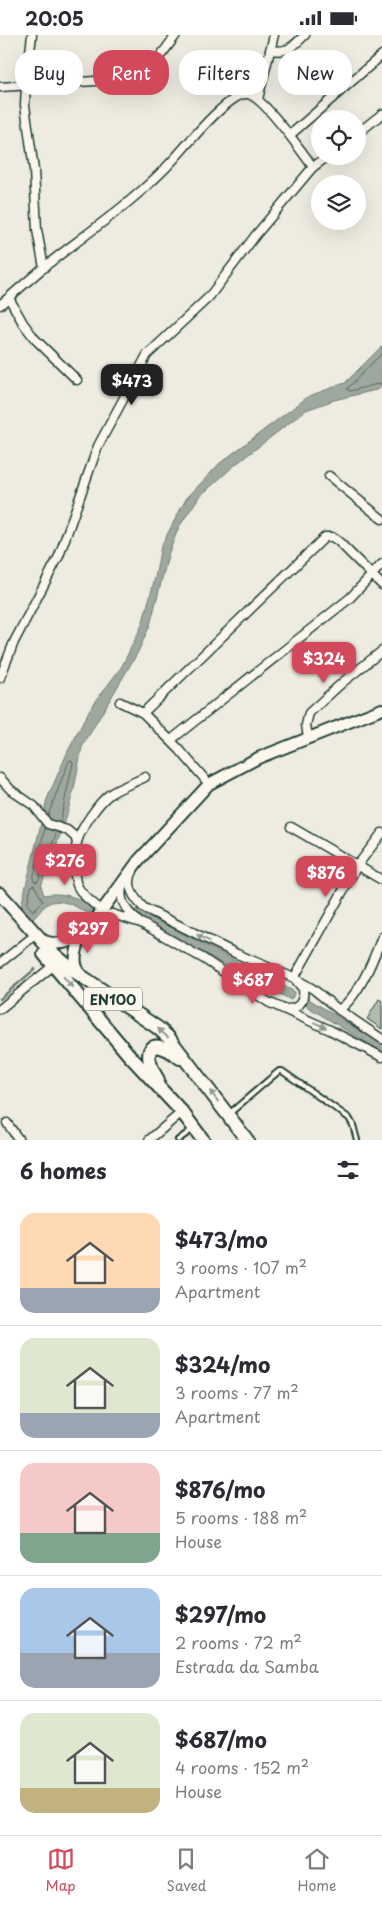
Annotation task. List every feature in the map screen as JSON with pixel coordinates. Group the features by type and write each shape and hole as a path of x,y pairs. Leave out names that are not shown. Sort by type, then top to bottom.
{"main road":[{"name":"EN100","path":"0,894 6,910 31,935 81,976 158,1028 169,1038 247,1140"},
{"name":"EN100","path":"31,935 129,1055 182,1112 203,1140"},
{"path":"167,1095 153,1072 148,1059 152,1048 157,1046 163,1047 195,1070"}],"street":[{"path":"30,50 32,35"},
{"path":"83,82 127,79 144,72 155,63 176,35"},
{"path":"258,99 274,35"},
{"path":"270,50 283,52 305,35"},
{"path":"290,135 382,55"},
{"path":"0,87 15,86"},
{"path":"0,305 44,267 88,235 154,181 220,109 242,95 248,94 258,99 290,135 313,167"},
{"path":"26,95 25,105 34,170 37,230 44,267"},
{"path":"366,127 382,114"},
{"path":"0,678 14,642 60,556 98,446 144,360 155,346 217,289 255,236 316,165"},
{"path":"9,298 23,323 35,339 77,380"},
{"path":"329,476 382,519"},
{"path":"142,713 325,537 332,537 338,541 382,585"},
{"path":"171,740 350,598 382,564"},
{"path":"308,737 306,725 309,713 342,682 382,651"},
{"path":"120,702 142,713 171,740 209,784"},
{"path":"81,976 75,967 75,955 79,942 138,861 209,784 242,766 308,737 382,709"},
{"path":"98,914 77,885 75,877 77,842 95,810 104,799 119,789 145,777"},
{"path":"0,778 11,790 34,806 48,824 58,827 75,837 77,842"},
{"path":"291,827 382,880"},
{"path":"294,978 357,866 382,833"},
{"path":"138,861 131,875 130,883 134,899 144,908 237,954 294,978 313,989 339,1010 382,1039"},
{"path":"125,879 122,887 122,903 141,923"},
{"path":"98,914 112,914 141,923 204,959 281,1009 330,1030 382,1057"},
{"path":"0,963 31,935 63,945 86,933"},
{"path":"339,1010 345,1006 362,981 382,937"},
{"path":"0,1009 54,965"},
{"path":"281,1009 293,1009 304,998 304,989 294,978"},
{"path":"149,1140 182,1112"},
{"path":"7,1123 19,1140"}],"lane":[{"path":"228,1115 279,1071 282,1071 349,1118 357,1140"},
{"path":"178,1140 194,1128"}],"water":[{"path":"382,346 382,387 306,410 236,464 199,497 179,527 169,552 150,625 138,652 82,747 74,789 64,825 41,886 44,895 64,895 97,906 91,915 63,902 51,902 32,920 21,906 47,799 68,751 90,709 122,666 142,625 155,578 161,546 186,499 220,463 309,396 345,383"},
{"path":"136,909 295,992 291,1000 133,916"},
{"path":"307,998 382,1044 382,1052 303,1004"}],"building":[{"path":"379,999 382,1001 382,1029 367,1019"}],"waterway":[{"path":"0,999 35,969"}]}
